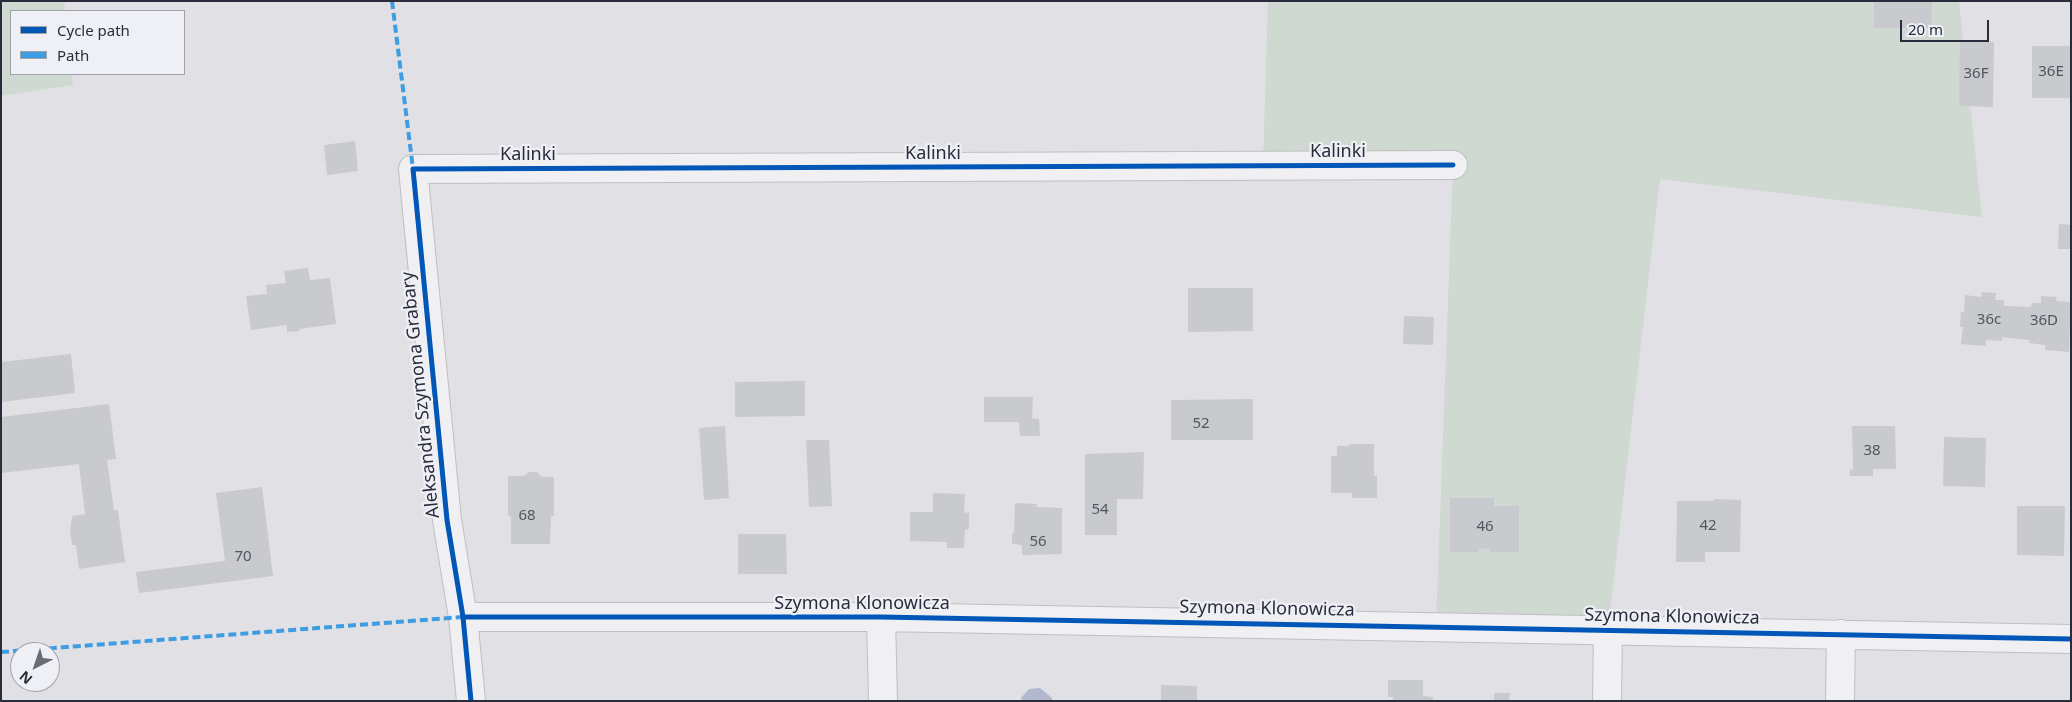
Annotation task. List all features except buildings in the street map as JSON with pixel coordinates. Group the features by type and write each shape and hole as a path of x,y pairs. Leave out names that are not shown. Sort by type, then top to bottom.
{"street":[{"name":"Kalinki","path":"413,169 1453,165"},
{"name":"Aleksandra Szymona Grabary","path":"413,169 447,520 463,617 471,701"},
{"name":"Szymona Klonowicza","path":"463,617 881,617 2071,639"},
{"path":"881,617 883,701"},
{"path":"1607,701 1608,630"},
{"path":"1840,701 1841,634"}],"shaded area":[{"path":"1,1 64,1 65,10 10,10 10,75 72,75 73,85 1,96"},
{"path":"1268,1 1959,1 1982,217 1660,179 1608,630 1436,626 1453,165 1263,166"}],"water":[{"path":"1040,688 1052,698 1052,701 1022,701 1021,698 1029,689"}],"marked path":[{"path":"392,1 413,169"},
{"path":"1,652 463,617"}],"cycle path":[{"path":"471,701 463,617 447,520 413,169 1453,165"},
{"path":"463,617 881,617 2071,639"}]}
